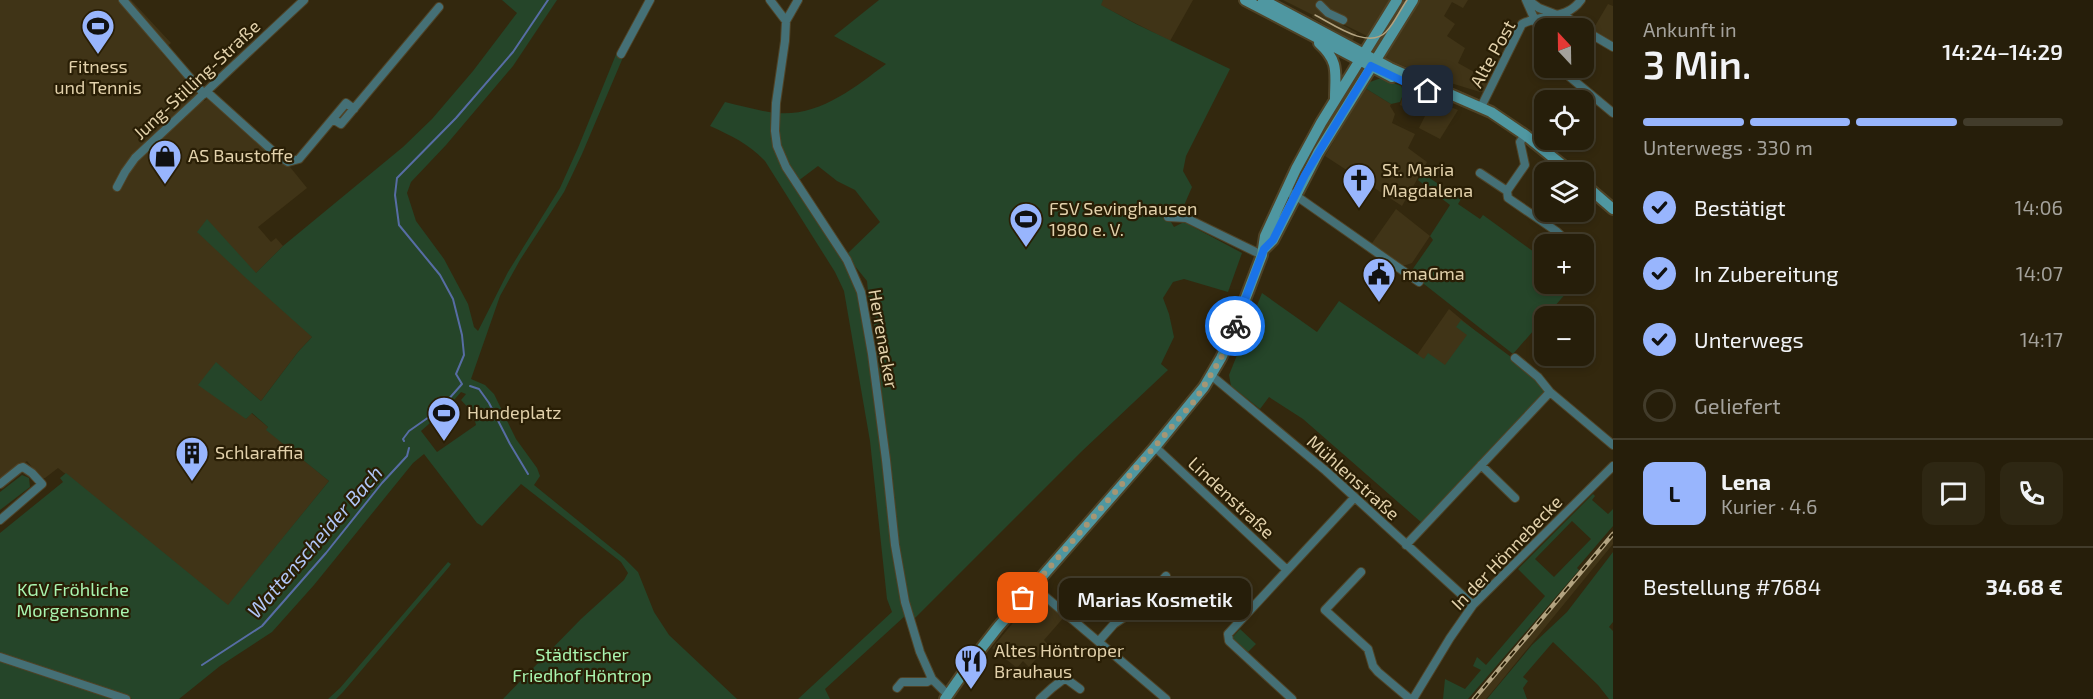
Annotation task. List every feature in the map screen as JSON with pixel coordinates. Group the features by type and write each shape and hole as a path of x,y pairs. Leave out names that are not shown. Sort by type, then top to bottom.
{"main road":[{"path":"1245,0 1311,36 1362,57"},
{"path":"1263,0 1373,63 1481,107 1525,135 1559,162"},
{"path":"947,697 984,645 1196,399 1212,376 1227,345 1263,252 1273,240 1313,137 1397,0"},
{"path":"1290,193 1318,153 1413,0"},
{"path":"1311,36 1329,53 1336,69 1335,100"},
{"path":"1594,192 1613,208"}],"street":[{"path":"123,0 205,93 288,162 299,159 333,119 341,124 439,7"},
{"name":"Jung-Stilling-Straße","path":"117,187 135,158 304,0"},
{"path":"621,54 650,0"},
{"path":"770,0 786,21"},
{"name":"Herrenacker","path":"798,0 786,21 776,103 777,146 782,162 847,260 861,292 874,365 901,581 913,631 932,679 947,697"},
{"path":"1527,0 1539,9 1566,18"},
{"path":"1527,0 1534,18"},
{"path":"1558,18 1581,0"},
{"path":"1320,5 1328,13 1343,20"},
{"path":"1545,18 1561,15"},
{"name":"Alte Post","path":"1481,107 1522,24 1534,20"},
{"path":"1594,36 1613,47"},
{"path":"1571,78 1613,113"},
{"path":"1525,135 1520,142 1525,165 1507,191 1508,198 1559,234"},
{"path":"1480,173 1507,191"},
{"path":"1290,193 1419,282"},
{"path":"1168,218 1186,218 1263,252"},
{"path":"1515,357 1538,376 1550,392 1613,445"},
{"name":"Mühlenstraße","path":"1212,376 1319,466 1473,605"},
{"path":"1406,545 1550,392"},
{"name":"Lindenstraße","path":"1155,447 1287,570"},
{"name":"In der Hönnebecke","path":"1481,465 1515,498"},
{"name":"In der Hönnebecke","path":"1361,572 1325,610 1368,649 1373,666 1378,672 1412,699 1473,605 1613,466"},
{"path":"0,484 23,467 42,484 0,520"},
{"path":"1292,699 1227,638 1228,634 1354,498"},
{"path":"1099,641 1114,624 1138,608 1166,576"},
{"path":"1034,587 1166,699"},
{"path":"0,657 126,699"},
{"path":"1041,699 1065,678 1080,689"},
{"path":"897,688 902,682 927,682 932,679"}],"shaded area":[{"path":"0,0 131,0 171,43 161,52 204,101 209,98 277,160 290,167 307,188 258,227 271,242 276,238 283,246 256,273 312,337 261,401 216,363 246,419 251,413 268,427 267,430 329,481 228,606 58,468 45,478 41,478 27,461 0,480"},
{"path":"1103,0 1193,0 1170,41 1100,5"},
{"path":"1283,0 1393,0 1369,37 1323,14 1357,33 1352,41 1312,17 1313,15"},
{"path":"1417,0 1468,0 1463,8 1452,2 1444,16 1455,24 1447,36 1465,48 1458,63 1474,72 1472,75 1488,83 1483,92 1428,76 1384,58 1383,55"},
{"path":"1608,4 1613,6 1613,43 1594,32 1594,28"},
{"path":"1365,88 1391,104 1395,114 1392,123 1415,134 1408,148 1427,162 1402,206 1325,156"},
{"path":"1408,90 1458,110 1440,139 1419,128 1425,116 1400,105 1404,92"},
{"path":"1396,209 1430,236 1412,263 1406,265 1400,265 1370,246"},
{"path":"1449,309 1480,335 1451,378 1417,355"},
{"path":"1613,532 1613,544 1486,699 1471,699"},
{"path":"1040,597 1065,616 1044,640 1048,645 1029,667 1023,661 1017,668 992,648 1032,600"}],"green space":[{"path":"502,0 557,0 513,66 446,145 411,182 407,193 416,221 444,259 468,304 474,327 478,331 508,272 560,188 617,52 624,55 564,192 520,260 500,296 471,379 485,385 494,394 516,439 537,468 540,476 534,485 638,572 654,612 669,635 737,699 503,699 581,619 624,580 628,573 621,562 521,484 482,526 477,523 424,454 413,463 314,585 272,632 220,666 179,699 132,699 0,653 0,533 63,482 60,478 66,473 228,605 329,481 266,430 268,427 252,413 246,419 198,385 216,362 261,401 312,337 197,232 207,219 256,273 283,246 403,147 432,119 473,71 517,13","holes":["461,392 466,394 461,400 473,413 476,425 437,452 421,431"]},
{"path":"879,0 1103,0 1101,5 1230,69 1186,156 1183,171 1192,187 1182,210 1173,206 1165,206 1174,227 1184,222 1242,253 1228,292 1184,279 1173,282 1163,298 1174,337 1161,364 1168,370 1081,452 913,620 903,584 874,324 877,322 873,307 869,302 867,281 846,255 880,222 855,190 837,181 818,166 798,181 842,256 861,301 903,604 901,607 906,615 825,689 830,699 798,699 892,612 887,599 870,441 844,291 835,272 765,161 740,141 710,126 725,102 757,110 792,113 821,106 874,73 886,64 834,36"},
{"path":"1381,78 1401,86 1404,92 1400,102 1391,104 1365,88 1370,82"},
{"path":"1422,173 1461,199 1458,204 1480,219 1483,215 1534,252 1534,294 1565,294 1555,306 1534,306 1534,330 1513,354 1410,273 1433,240 1430,236 1450,205 1418,180"},
{"path":"1262,293 1317,332 1339,301 1424,359 1428,353 1445,365 1467,335 1456,327 1461,320 1511,357 1548,390 1422,523 1303,419 1269,397 1260,409 1231,386 1229,375"},
{"path":"22,475 29,478 30,487 0,510 0,492"},
{"path":"1593,494 1595,496 1592,500 1608,514 1613,509 1613,526 1577,568 1579,570 1468,699 1443,699 1445,679 1465,689 1481,670 1473,666 1477,657 1486,665 1545,596 1518,569","holes":["1572,521 1591,539 1554,577 1535,559"]},
{"path":"1613,552 1613,622 1609,627 1613,631 1613,699 1609,699 1598,685 1553,642 1523,677 1528,681 1523,688 1527,699 1487,699 1532,645 1567,612"},
{"path":"448,562 451,564 449,567 343,692 336,699 328,699 340,688"},
{"path":"1240,629 1256,644 1248,652 1232,638"},
{"path":"0,660 112,699 0,699"}],"waterway":[{"name":"Wattenscheider Bach","path":"404,441 409,431 439,410 462,384 456,374 464,355 462,335 453,299 440,275 399,225 395,195 397,178 456,118 513,52 548,0"},
{"path":"470,386 479,389 489,403 528,474"},
{"name":"Wattenscheider Bach","path":"202,665 262,626 407,456 409,448"}],"tram line":[{"path":"1315,15 1350,34 1360,37 1379,37 1389,29 1407,0"}],"railway":[{"path":"1474,699 1613,534"}],"way so far":[{"path":"1023,598 1196,399 1212,376 1235,326"}],"place":[{"name":"Fitness und Tennis","path":"98,55"},
{"name":"AS Baustoffe","path":"165,185"},
{"name":"St. Maria Magdalena","path":"1359,209"},
{"name":"FSV Sevinghausen 1980 e. V.","path":"1026,248"},
{"name":"maGma","path":"1379,303"},
{"name":"Hundeplatz","path":"444,442"},
{"name":"Schlaraffia","path":"192,482"},
{"name":"Marias Kosmetik","path":"1023,598"},
{"name":"Altes Höntroper Brauhaus","path":"971,690"}],"route":[{"path":"1235,326 1264,249 1273,240 1305,175 1371,66 1428,91"}],"park label":[{"name":"KGV Fröhliche Morgensonne","path":"73,600"},
{"name":"Städtischer Friedhof Höntrop","path":"582,665"}]}
